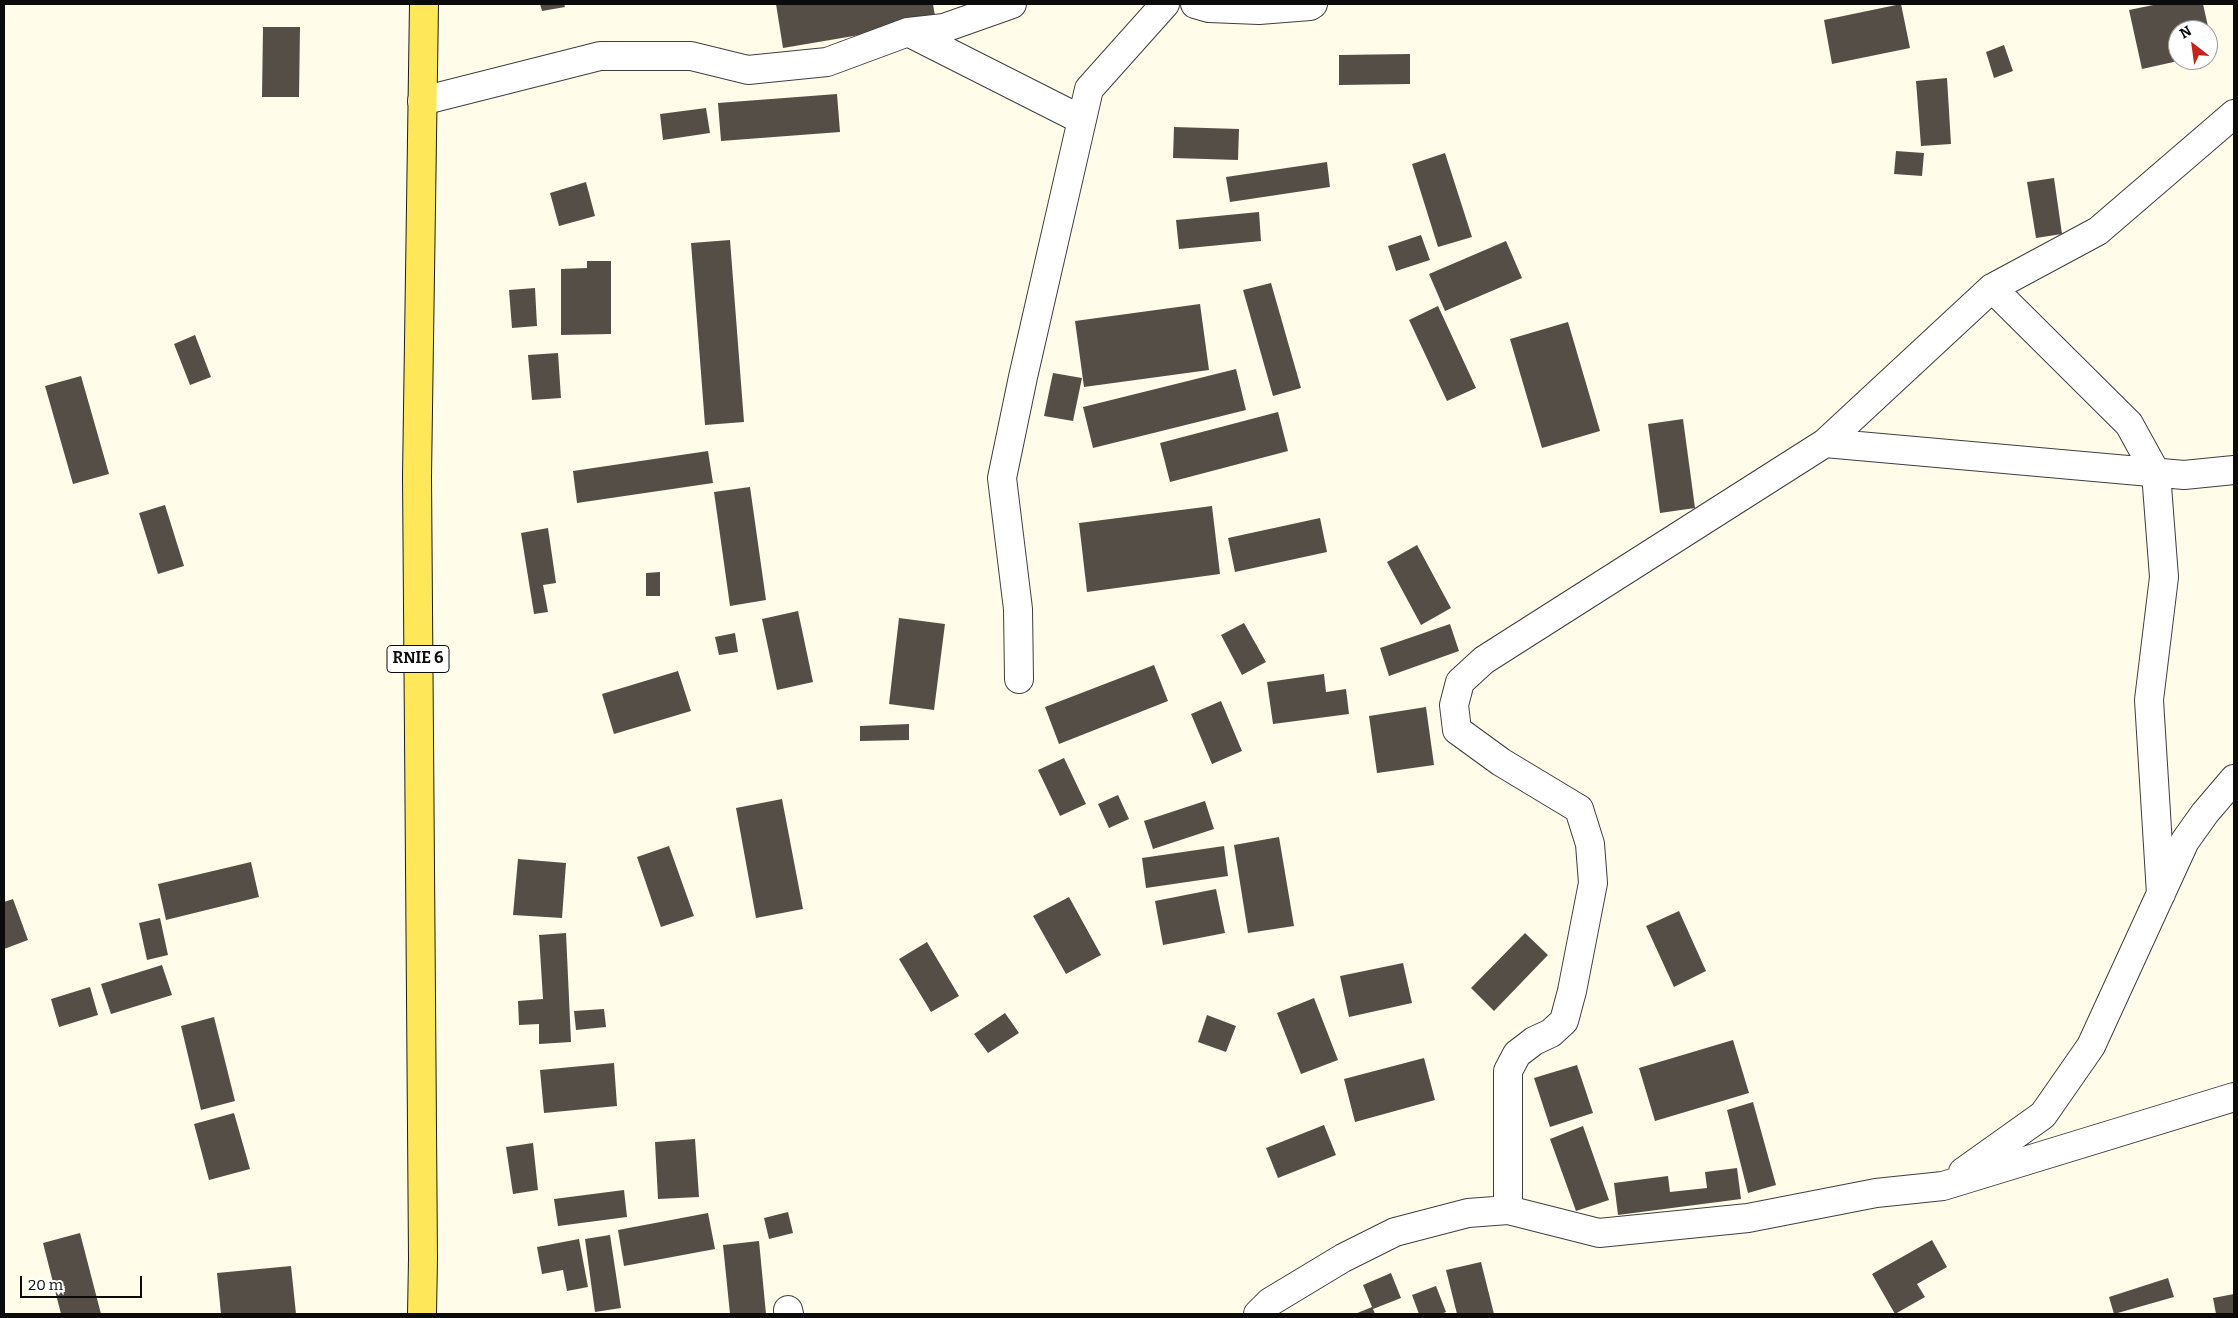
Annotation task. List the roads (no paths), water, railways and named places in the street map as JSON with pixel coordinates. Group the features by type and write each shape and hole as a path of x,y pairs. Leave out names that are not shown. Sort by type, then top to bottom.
{"main road":[{"name":"RNIE 6","path":"422,1314 417,476 424,4"}],"street":[{"path":"422,101 600,56 691,56 748,70 827,62 908,32 944,28 1012,4"},
{"path":"1019,679 1018,609 1002,478 1090,89 1165,4"},
{"path":"1196,4 1209,8 1259,10 1310,6 1313,4"},
{"path":"908,32 1082,120"},
{"path":"1508,1210 1508,1071 1517,1054 1534,1041 1551,1034 1564,1021 1572,991 1593,883 1590,844 1579,810 1501,762 1457,730 1454,705 1460,682 1484,660 1825,443 1992,288 2098,231 2234,114"},
{"path":"1992,288 2129,424 2156,473 2164,578 2149,700 2161,894"},
{"path":"1825,443 2184,475 2234,470"},
{"path":"1944,1186 2043,1115 2091,1046 2185,841 2205,813 2234,779"},
{"path":"1258,1314 1270,1302 1343,1258 1395,1232 1468,1213 1508,1210 1599,1234 1748,1218 1876,1193 1944,1186 2234,1097"}]}
